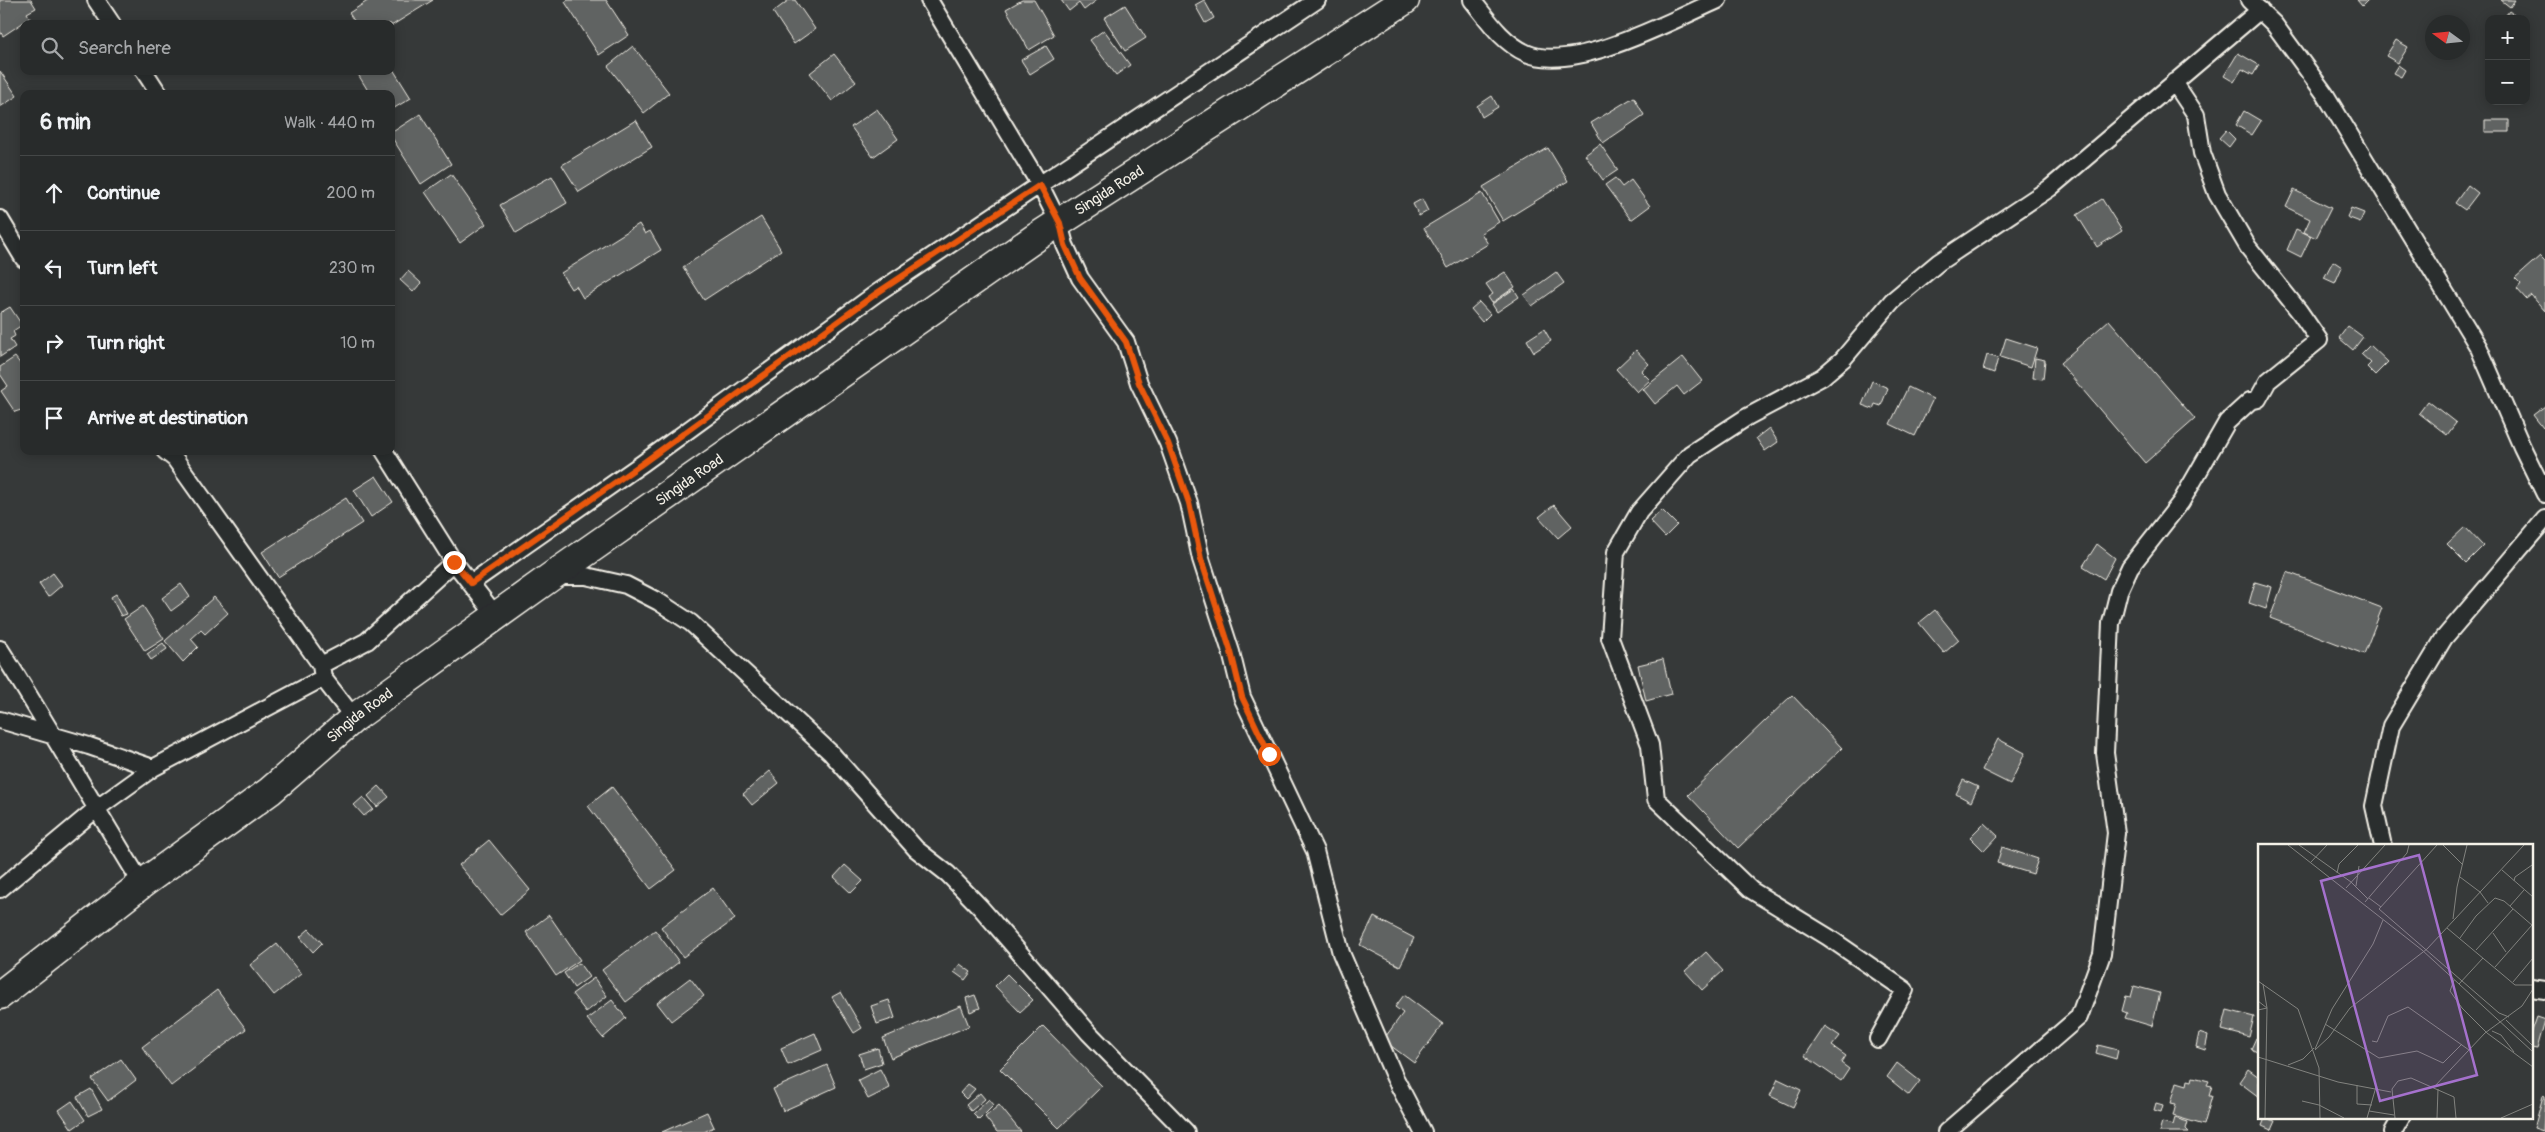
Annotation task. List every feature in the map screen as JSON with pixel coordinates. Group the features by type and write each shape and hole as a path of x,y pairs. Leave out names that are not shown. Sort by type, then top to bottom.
{"highway":[{"name":"Singida Road","path":"0,995 142,884 270,790 354,718 552,576 1060,223 1405,0"}],"street":[{"path":"96,0 109,20"},
{"path":"929,0 1040,185 1060,223 1065,245 1080,278 1126,342 1139,383 1168,443 1189,503 1201,559 1231,652 1242,697 1315,850 1341,953 1422,1132"},
{"path":"471,583 643,463 877,293 1317,0"},
{"path":"1472,0 1500,36 1527,53 1556,58 1598,50 1638,36 1718,0"},
{"path":"1878,1039 1905,990 1828,938 1751,890 1656,799 1650,745 1610,638 1616,552 1640,512 1690,454 1747,417 1822,377 1843,359 1892,301 1939,262 2050,188 2174,82 2254,5 2274,24 2326,94 2479,348 2522,447 2545,494"},
{"path":"147,75 156,90"},
{"path":"1946,1132 2080,1017 2102,954 2116,833 2105,753 2107,668 2111,623 2119,591 2130,567 2181,502 2226,422 2250,401 2258,399 2268,381 2319,340 2299,311 2248,247 2217,194 2202,153 2196,115 2174,82"},
{"path":"0,219 20,252"},
{"path":"170,455 175,459 354,718"},
{"path":"387,455 454,562 496,616"},
{"path":"2383,844 2374,806 2391,726 2444,638 2545,519"},
{"path":"0,890 96,809 153,768 322,672 367,641 454,562"},
{"path":"552,576 586,576 626,585 659,602 691,623 831,753 916,849 948,874 980,907 1089,1033 1186,1132"},
{"path":"0,649 56,738 96,809 142,884"},
{"path":"0,720 56,738 89,746 153,768"},
{"path":"2532,988 2545,990"},
{"path":"2393,1132 2400,1120"}],"building":[{"path":"0,0 31,0 36,8 27,13 30,18 20,20 20,25 3,36 0,31"},
{"path":"369,0 433,0 395,24 395,20 353,20 349,13"},
{"path":"568,0 606,0 629,35 599,55 565,2"},
{"path":"789,0 795,0 815,29 794,44 773,12"},
{"path":"1022,0 1034,0 1054,35 1029,50 1006,9"},
{"path":"1061,0 1097,0 1084,10 1079,3 1069,11"},
{"path":"1204,0 1214,18 1205,23 1195,5"},
{"path":"2357,0 2368,0 2362,6"},
{"path":"2501,0 2515,0 2510,7"},
{"path":"1125,5 1146,38 1125,51 1104,18"},
{"path":"2509,11 2515,15 2506,15"},
{"path":"1104,30 1130,65 1116,75 1090,40"},
{"path":"2396,40 2408,47 2398,63 2386,56"},
{"path":"633,46 669,93 644,113 608,66"},
{"path":"1046,46 1054,59 1030,74 1021,60"},
{"path":"2238,53 2259,65 2253,75 2242,69 2234,82 2224,76"},
{"path":"834,54 856,82 832,101 810,73"},
{"path":"2398,65 2405,70 2401,77 2393,73"},
{"path":"0,71 17,96 0,107"},
{"path":"395,72 411,98 395,108 395,90 368,90 358,75 395,75"},
{"path":"1492,96 1498,107 1482,117 1477,106"},
{"path":"1634,97 1644,115 1603,143 1591,123"},
{"path":"877,109 898,139 873,157 851,127"},
{"path":"2244,111 2261,121 2252,135 2236,125"},
{"path":"420,114 451,164 421,184 395,142 395,130"},
{"path":"636,120 652,147 579,192 562,165"},
{"path":"2485,120 2509,120 2509,132 2485,132"},
{"path":"2226,130 2235,139 2229,147 2219,138"},
{"path":"1600,144 1618,170 1603,180 1585,155"},
{"path":"1548,148 1568,181 1503,221 1483,187"},
{"path":"451,174 486,224 460,243 425,192"},
{"path":"552,176 567,203 516,233 500,205"},
{"path":"1615,178 1622,187 1631,180 1650,206 1631,220 1605,185"},
{"path":"2468,185 2478,193 2465,210 2455,203"},
{"path":"2294,190 2331,208 2316,238 2304,232 2310,219 2286,207"},
{"path":"1482,193 1499,222 1481,233 1488,244 1448,268 1424,228"},
{"path":"1422,199 1428,211 1419,216 1413,204"},
{"path":"2102,199 2122,231 2097,247 2077,215"},
{"path":"2351,208 2364,213 2360,222 2347,217"},
{"path":"761,217 781,250 704,300 683,267"},
{"path":"639,224 645,234 650,231 661,250 583,298 576,286 571,289 561,273"},
{"path":"2296,229 2311,236 2301,257 2287,250"},
{"path":"2540,256 2545,261 2545,311 2531,295 2526,299 2517,289 2521,284 2515,278"},
{"path":"2333,261 2342,267 2335,283 2324,278"},
{"path":"408,271 421,283 413,292 400,280"},
{"path":"1505,272 1515,287 1492,303 1488,297 1493,294 1486,284"},
{"path":"1556,272 1564,283 1532,306 1524,295"},
{"path":"1514,289 1519,297 1497,312 1492,304"},
{"path":"1479,302 1490,314 1482,322 1471,309"},
{"path":"10,307 20,322 20,326 13,331 15,336 10,339 15,347 0,357 0,313"},
{"path":"2109,320 2195,419 2145,463 2060,363"},
{"path":"2348,326 2363,337 2353,350 2339,338"},
{"path":"1544,329 1551,341 1534,352 1527,340"},
{"path":"2006,338 2037,348 2031,367 2000,357"},
{"path":"2370,345 2388,362 2375,375 2367,367 2371,363 2361,354"},
{"path":"1636,350 1649,364 1641,371 1650,380 1637,392 1616,369"},
{"path":"1987,355 1998,358 1994,373 1983,369"},
{"path":"15,357 20,363 20,410 15,412 1,391 8,386 0,374 0,367"},
{"path":"1683,357 1702,381 1684,395 1677,386 1655,404 1643,389"},
{"path":"2035,358 2045,360 2043,379 2033,378"},
{"path":"1872,381 1888,388 1881,406 1875,404 1873,409 1862,405"},
{"path":"1908,387 1933,399 1915,436 1890,424"},
{"path":"2428,401 2456,423 2447,435 2419,413"},
{"path":"2545,406 2545,426 2543,428 2533,415"},
{"path":"1769,428 1778,442 1765,451 1756,438"},
{"path":"376,476 393,502 371,517 354,490"},
{"path":"346,498 362,523 278,577 262,552"},
{"path":"1554,505 1572,526 1558,538 1539,517"},
{"path":"1662,510 1677,525 1665,537 1650,521"},
{"path":"2465,527 2483,546 2466,563 2447,544"},
{"path":"2097,544 2115,558 2104,579 2083,566"},
{"path":"2287,572 2382,608 2364,654 2270,618"},
{"path":"53,573 62,585 48,597 39,584"},
{"path":"2255,582 2272,587 2266,609 2249,603"},
{"path":"181,584 190,597 171,611 162,598"},
{"path":"116,594 127,614 121,616 111,597"},
{"path":"214,597 228,613 205,634 201,630 191,639 198,647 183,662 165,641"},
{"path":"143,606 164,639 145,651 124,619"},
{"path":"1935,610 1959,640 1944,653 1919,623"},
{"path":"163,643 167,649 151,660 147,654"},
{"path":"1663,659 1671,694 1646,701 1638,665"},
{"path":"1792,695 1842,748 1738,848 1688,795"},
{"path":"1998,739 2025,753 2010,784 1982,770"},
{"path":"770,771 779,783 752,805 743,794"},
{"path":"1963,780 1978,787 1971,802 1956,794"},
{"path":"379,786 389,797 377,807 368,796"},
{"path":"612,787 676,870 651,889 588,806"},
{"path":"363,797 373,809 364,816 354,805"},
{"path":"1984,823 1998,836 1984,851 1970,837"},
{"path":"489,840 530,890 500,915 459,865"},
{"path":"2002,847 2038,859 2033,874 1997,863"},
{"path":"845,865 863,881 851,893 834,877"},
{"path":"713,888 735,919 683,957 661,927"},
{"path":"549,915 580,960 556,976 526,932"},
{"path":"1374,917 1414,938 1400,966 1360,945"},
{"path":"309,929 322,943 313,952 300,937"},
{"path":"655,930 679,962 626,1002 602,970"},
{"path":"277,944 301,974 274,995 250,965"},
{"path":"1706,952 1723,971 1702,990 1685,971"},
{"path":"579,963 589,977 574,988 564,973"},
{"path":"960,964 971,972 965,980 954,972"},
{"path":"1007,974 1033,1000 1020,1012 995,986"},
{"path":"594,978 607,996 586,1012 572,994"},
{"path":"690,978 704,996 671,1021 657,1003"},
{"path":"2134,986 2160,993 2152,1026 2125,1018 2127,1013 2122,1011 2126,996 2131,997"},
{"path":"217,990 246,1029 171,1086 142,1047"},
{"path":"841,992 862,1028 854,1033 832,997"},
{"path":"975,995 980,1008 970,1012 966,998"},
{"path":"1404,995 1443,1024 1414,1063 1383,1040 1403,1013 1395,1007"},
{"path":"612,1000 626,1018 603,1038 587,1019"},
{"path":"889,1000 895,1018 877,1024 871,1006"},
{"path":"961,1006 969,1026 891,1058 883,1038"},
{"path":"2227,1010 2254,1017 2249,1037 2222,1030"},
{"path":"2536,1017 2545,1020 2537,1049 2532,1048 2532,1028"},
{"path":"1043,1026 1102,1086 1059,1128 1000,1069"},
{"path":"1825,1026 1840,1036 1832,1046 1846,1056 1841,1063 1849,1069 1841,1081 1805,1056"},
{"path":"815,1033 822,1050 788,1065 781,1048"},
{"path":"2199,1033 2208,1036 2205,1050 2196,1047"},
{"path":"2256,1038 2258,1039 2258,1052 2251,1049"},
{"path":"2098,1045 2118,1050 2116,1059 2096,1053"},
{"path":"878,1048 882,1063 864,1069 859,1054"},
{"path":"121,1059 136,1080 108,1101 92,1079"},
{"path":"1897,1063 1920,1081 1909,1095 1887,1077"},
{"path":"827,1065 836,1087 783,1111 773,1089"},
{"path":"880,1069 890,1088 868,1099 858,1080"},
{"path":"2248,1069 2258,1076 2258,1096 2239,1082"},
{"path":"2193,1077 2209,1081 2207,1085 2212,1086 2209,1096 2212,1096 2204,1125 2173,1116 2176,1104 2171,1103 2177,1082 2187,1085 2188,1080 2192,1081"},
{"path":"1778,1079 1801,1090 1793,1107 1770,1096"},
{"path":"968,1084 975,1089 966,1099 960,1093"},
{"path":"91,1089 102,1109 88,1116 77,1097"},
{"path":"980,1093 985,1099 971,1111 966,1105"},
{"path":"2543,1096 2545,1097 2543,1132 2534,1129"},
{"path":"989,1099 994,1105 979,1120 973,1114"},
{"path":"72,1101 85,1120 72,1129 59,1110"},
{"path":"2156,1103 2163,1105 2161,1112 2154,1110"},
{"path":"999,1105 1021,1132 997,1132 985,1117"},
{"path":"707,1112 714,1127 704,1132 662,1132"},
{"path":"2175,1118 2188,1122 2186,1129 2189,1132 2159,1132 2162,1122 2173,1125"},
{"path":"2264,1120 2275,1121 2271,1130 2262,1126"}],"route":[{"path":"454,562 471,583 643,463 877,293 1040,185 1060,223 1065,245 1080,278 1126,342 1139,383 1168,443 1189,503 1201,559 1231,652 1242,697 1269,754"}]}
